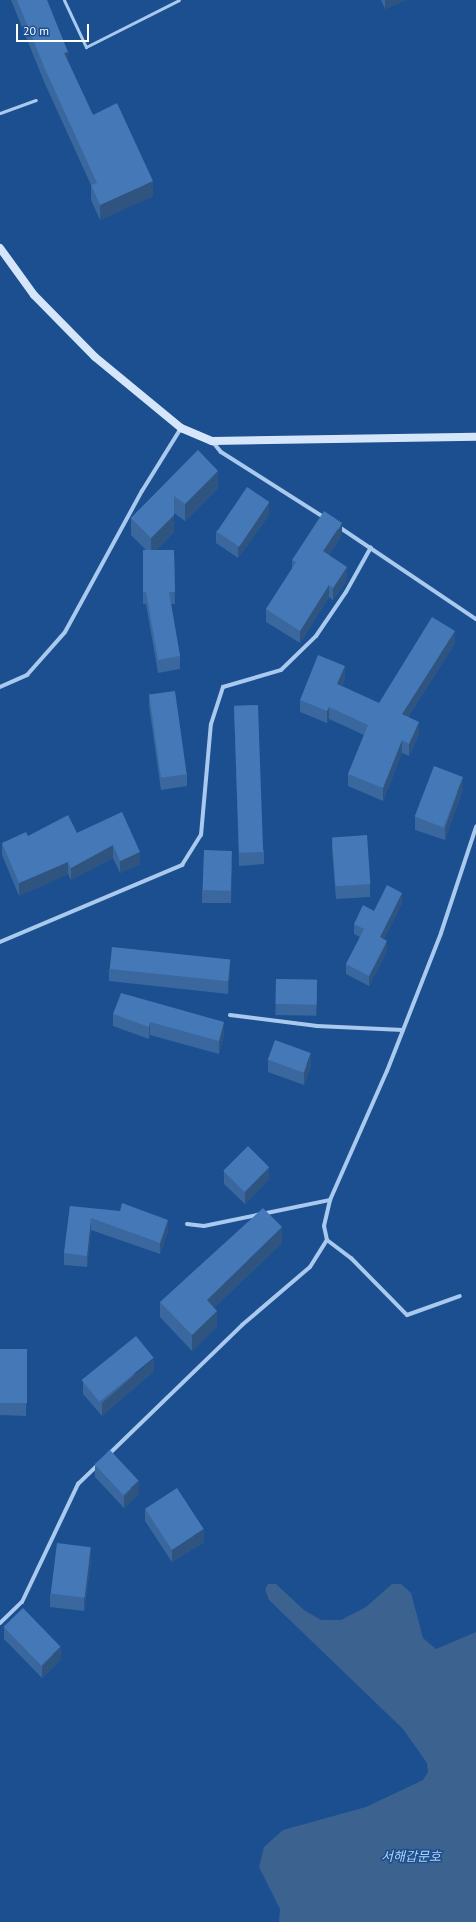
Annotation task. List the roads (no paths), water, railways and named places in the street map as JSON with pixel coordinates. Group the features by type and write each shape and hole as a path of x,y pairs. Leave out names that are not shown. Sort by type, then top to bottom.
{"street":[{"path":"0,248 34,295 95,356 181,428 212,441 476,436"},
{"path":"0,687 27,674 65,632 142,491 181,428"},
{"path":"212,441 221,452 371,547 476,620"},
{"path":"0,942 182,865 201,835 211,724 223,687 281,670 316,636 346,592 371,547"},
{"path":"460,1296 407,1315 351,1258 327,1240 324,1226 330,1200 403,1030 476,827"},
{"path":"230,1015 317,1026 403,1030"},
{"path":"187,1224 204,1226 330,1200"},
{"path":"0,1623 22,1602 78,1484 242,1325 310,1268 327,1240"}],"lane":[{"path":"64,0 86,47 179,0"},
{"path":"0,113 36,100"}],"water":[{"name":"서해갑문호","path":"268,1584 276,1584 304,1610 321,1620 341,1620 366,1607 392,1584 401,1584 411,1593 423,1638 436,1649 476,1632 476,1922 279,1922 280,1909 259,1867 264,1847 283,1830 366,1807 423,1780 428,1772 427,1763 403,1729 269,1600 265,1589"}]}
